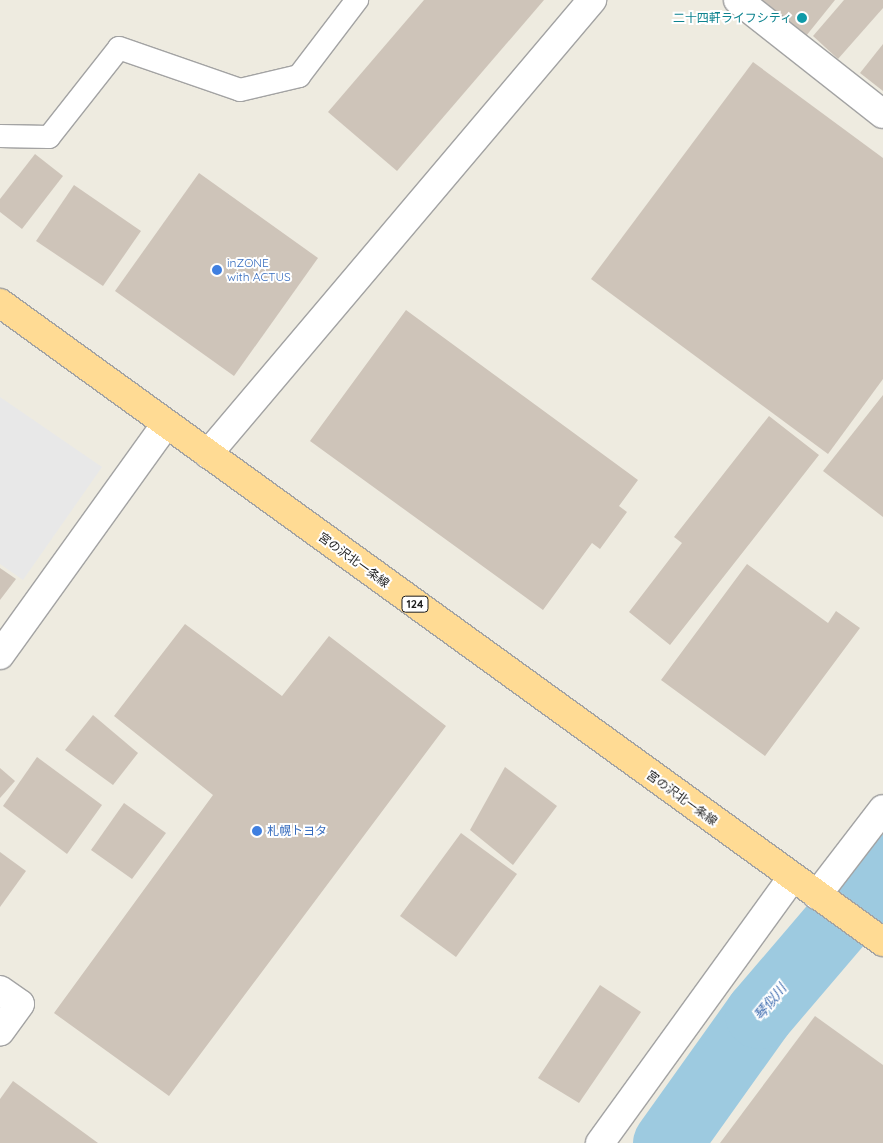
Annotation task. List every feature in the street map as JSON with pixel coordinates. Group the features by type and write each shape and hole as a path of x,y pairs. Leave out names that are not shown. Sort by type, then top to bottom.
{"main road":[{"name":"宮の沢北一条線","path":"0,302 823,900"},
{"name":"124","path":"823,900 883,942"}],"street":[{"path":"208,454 592,0"},
{"path":"738,0 883,114"},
{"path":"0,655 166,424"},
{"path":"823,900 883,809"},
{"path":"600,1143 792,878"},
{"path":"0,990 20,1004 0,1032"}],"lane":[{"path":"0,136 49,137 119,48 240,90 300,76 357,0"}],"shaded area":[{"path":"0,397 102,467 23,580 0,564"}],"building":[{"path":"424,0 544,0 397,171 328,112"},
{"name":"二十四軒ライフシティ","path":"761,0 835,0 806,36"},
{"path":"844,0 883,0 883,8 838,59 813,36"},
{"path":"883,44 883,91 860,73"},
{"path":"753,62 883,158 883,379 828,454 591,279"},
{"path":"35,154 63,176 22,229 0,212 0,199"},
{"path":"199,173 318,258 234,376 115,291"},
{"path":"74,185 141,231 103,286 36,241"},
{"path":"406,310 638,480 619,506 627,512 600,549 592,543 543,610 310,441"},
{"path":"883,395 883,517 823,471"},
{"path":"769,416 819,455 670,645 629,612 682,543 674,537"},
{"path":"747,564 828,623 836,611 860,628 765,756 661,680"},
{"path":"0,568 16,579 0,600"},
{"path":"185,624 282,696 329,636 446,726 169,1096 54,1013 213,795 114,716"},
{"path":"93,715 138,753 113,785 65,750"},
{"path":"37,757 102,805 67,854 3,806"},
{"path":"505,767 557,806 513,865 470,830"},
{"path":"0,768 15,781 0,798"},
{"path":"124,803 166,833 132,879 91,850"},
{"path":"461,833 517,874 456,957 400,916"},
{"path":"0,852 26,871 0,907"},
{"path":"600,985 641,1012 579,1103 538,1078"},
{"path":"815,1016 883,1065 883,1143 720,1143"},
{"path":"13,1081 98,1143 0,1143 0,1099"}],"waterway":[{"name":"琴似川","path":"667,1143 759,1014 883,869"}],"place":[{"name":"二十四軒ライフシティ","path":"802,18"},
{"name":"inZONE with ACTUS","path":"217,270"},
{"name":"札幌トヨタ","path":"257,831"}]}
